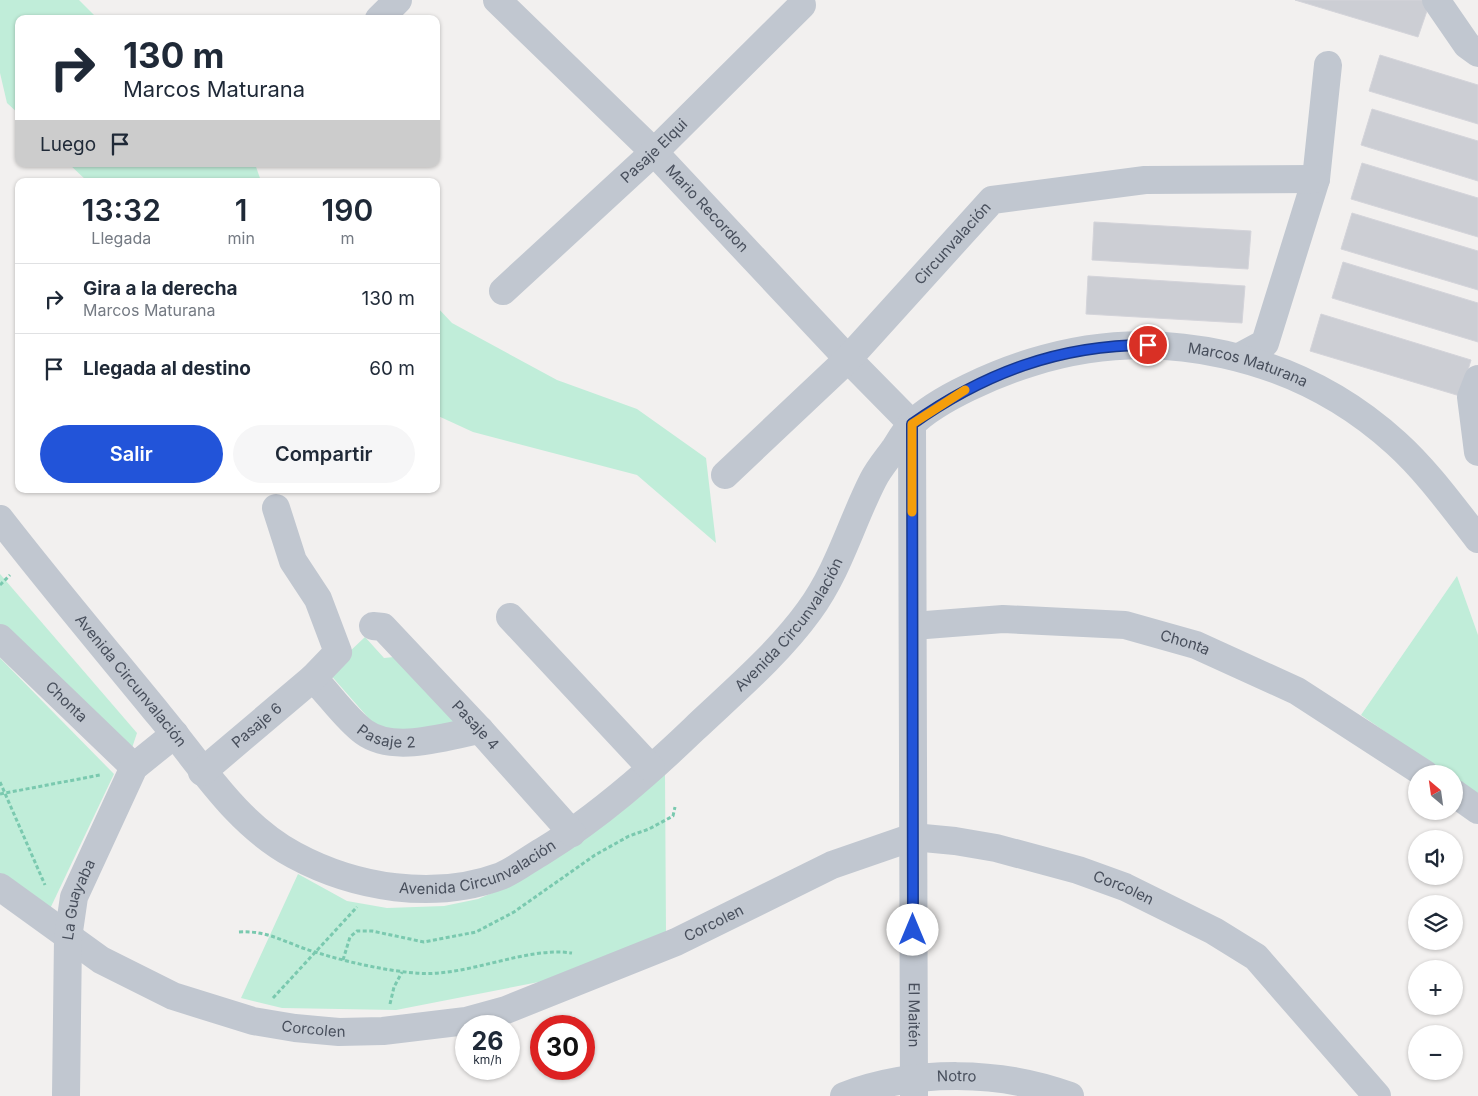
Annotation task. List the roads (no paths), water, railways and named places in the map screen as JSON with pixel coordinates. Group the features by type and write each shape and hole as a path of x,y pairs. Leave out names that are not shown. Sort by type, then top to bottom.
{"street":[{"path":"383,15 398,0"},
{"name":"Mario Recordon","path":"496,0 654,152 848,359 912,424"},
{"path":"1436,0 1467,45 1478,54"},
{"name":"Pasaje Elqui","path":"503,291 654,152 802,6"},
{"path":"1239,357 1265,344 1316,180 1328,65"},
{"name":"Circunvalación","path":"725,476 848,359 992,200 1145,180 1316,180"},
{"name":"Marcos Maturana","path":"912,424 944,402 978,383 1052,356 1090,348 1139,345 1203,350 1239,357 1274,368 1308,383 1340,400 1370,421 1398,444 1423,471 1478,539"},
{"path":"1478,379 1471,397 1478,452"},
{"name":"El Maitén","path":"912,424 914,1088"},
{"name":"Avenida Circunvalación","path":"0,519 175,734 202,772 251,824 289,852 324,869 378,885 409,888 441,888 503,875 572,833 618,798 772,654 811,609 845,548 874,477 912,424"},
{"name":"Pasaje 6","path":"202,772 313,678 338,652 318,599 293,561 276,508"},
{"path":"510,617 651,768"},
{"name":"Chonta","path":"912,626 1003,619 1125,625 1196,645 1297,691 1411,765"},
{"name":"Pasaje 4","path":"373,626 383,627 480,730 572,833"},
{"name":"Chonta","path":"0,638 134,767"},
{"name":"Pasaje 2","path":"313,678 363,731 378,740 402,744 480,730"},
{"name":"La Guayaba","path":"66,1096 68,938 74,897 134,767 175,734"},
{"path":"1463,799 1478,810"},
{"name":"Corcolen","path":"0,887 68,938 136,979 173,996 252,1020 295,1028 339,1032 383,1032 466,1021 506,1010 676,942 832,865 913,837 996,848 1078,870 1125,887 1214,930 1256,957 1377,1096"},
{"name":"Notro","path":"844,1096 880,1085 914,1088 949,1076 1021,1082 1070,1096"}]}
